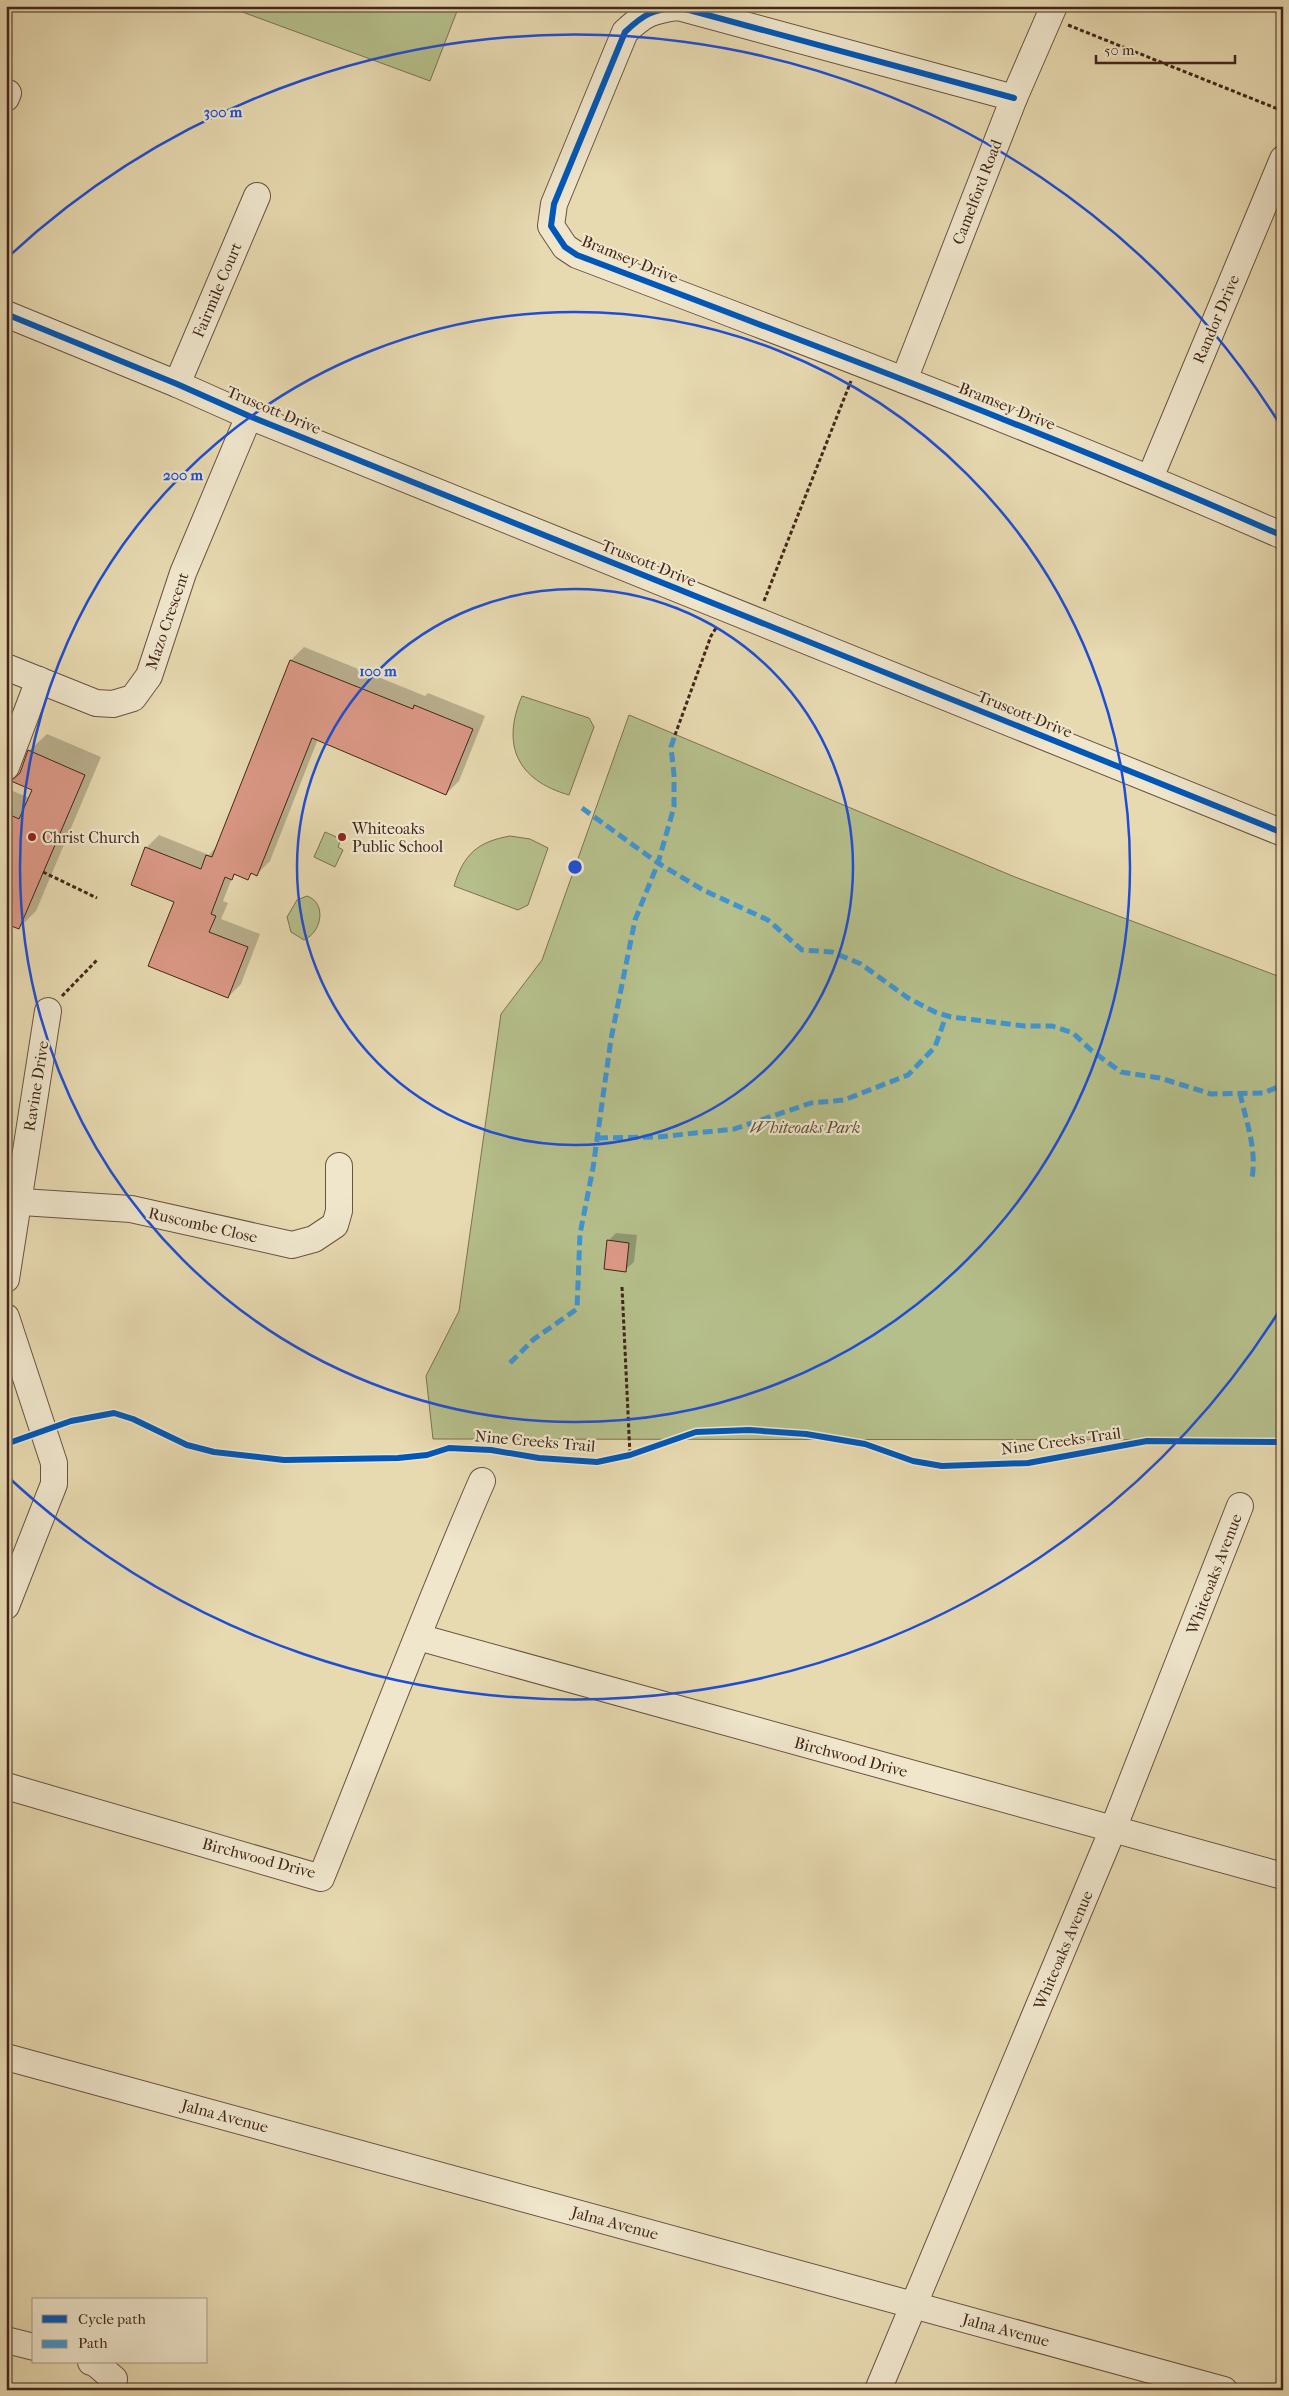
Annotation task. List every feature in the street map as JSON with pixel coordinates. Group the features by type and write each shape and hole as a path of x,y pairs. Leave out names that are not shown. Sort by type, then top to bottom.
{"street":[{"name":"Bramsey Drive","path":"1014,98 678,7 658,9 642,16 624,32 554,204 551,226 565,247 577,254 858,362 1150,478 1283,536"},
{"name":"Camelford Road","path":"904,380 1014,98 1052,12"},
{"name":"Randor Drive","path":"1150,478 1283,160"},
{"name":"Fairmile Court","path":"177,384 257,196"},
{"name":"Truscott Drive","path":"6,314 177,384 248,416 1283,833"},
{"name":"Mazo Crescent","path":"6,667 96,703 113,704 133,698 149,676 183,572 248,416"},
{"path":"6,767 39,680"},
{"name":"Ravine Drive","path":"6,1279 12,1201 48,1011"},
{"name":"Ruscombe Close","path":"12,1201 131,1208 292,1245 314,1239 335,1224 339,1211 338,1166"},
{"path":"6,1317 54,1463 54,1484 6,1606"},
{"name":"Birchwood Drive","path":"6,1786 321,1878 418,1637 433,1592 482,1481"},
{"name":"Whiteoaks Avenue","path":"878,2390 1114,1829 1240,1506"},
{"name":"Birchwood Drive","path":"418,1637 1283,1876"},
{"name":"Jalna Avenue","path":"6,2057 1224,2390"},
{"path":"6,2340 32,2346"},
{"path":"94,2364 114,2379 113,2390"}],"path":[{"path":"1052,12 1283,111"},
{"path":"675,735 711,636 720,623 761,610 858,362"},
{"path":"43,872 97,898"},
{"path":"48,1011 77,978 98,959"},
{"path":"622,1287 630,1456"},
{"path":"622,1457 640,1452"}],"green space":[{"path":"226,6 459,6 430,81"},
{"path":"522,696 589,718 594,727 569,795 537,780 526,770 518,758 514,745 513,730"},
{"name":"Whiteoaks Park","path":"629,715 1015,877 1283,978 1283,1440 433,1439 426,1376 459,1311 501,1014 542,960"},
{"path":"325,832 341,839 338,847 343,850 335,867 314,857"},
{"path":"510,836 530,839 548,848 528,905 518,910 454,886 462,866 473,851 489,842"},
{"path":"307,896 318,905 320,918 315,931 304,940 291,932 287,917 297,900"}],"building":[{"path":"290,660 413,709 414,705 473,729 446,795 312,738 257,876 251,873 248,880 234,874 232,880 225,877 211,914 216,916 209,932 248,947 228,998 148,966 174,902 131,885 145,847 201,869 206,855 212,857"},
{"name":"Christ Church","path":"28,750 85,775 19,929 6,924 6,813 19,819 32,790 11,781 20,773"},
{"path":"607,1240 629,1243 626,1272 604,1269"}],"marked path":[{"path":"510,1363 534,1339 577,1309 580,1234 593,1168 611,1039 635,920 658,863 674,807 674,775 671,747 675,735"},
{"path":"582,808 658,863 703,890 768,920 802,950 832,952 861,964 908,998 935,1012 951,1017 1025,1026 1052,1026 1073,1033 1092,1051 1121,1072 1160,1078 1211,1094 1263,1093 1283,1085"},
{"path":"598,1138 658,1137 734,1129 811,1103 844,1100 908,1075 935,1047 946,1016"},
{"path":"1240,1093 1252,1146 1252,1178"}],"cycle path":[{"path":"1014,98 678,7 661,10 643,17 625,32 554,204 551,226 565,247 577,255 1020,426 1283,536"},
{"path":"6,314 177,384 249,416 1283,833"},
{"name":"Nine Creeks Trail","path":"6,1444 71,1421 114,1413 133,1419 187,1445 214,1452 284,1460 398,1458 427,1455 449,1448 491,1450 539,1458 597,1462 630,1455 696,1432 749,1430 806,1434 865,1444 913,1461 942,1466 1028,1463 1147,1441 1283,1442"}],"place":[{"name":"Christ Church","path":"32,837"},
{"name":"Whiteoaks Public School","path":"342,837"}]}
